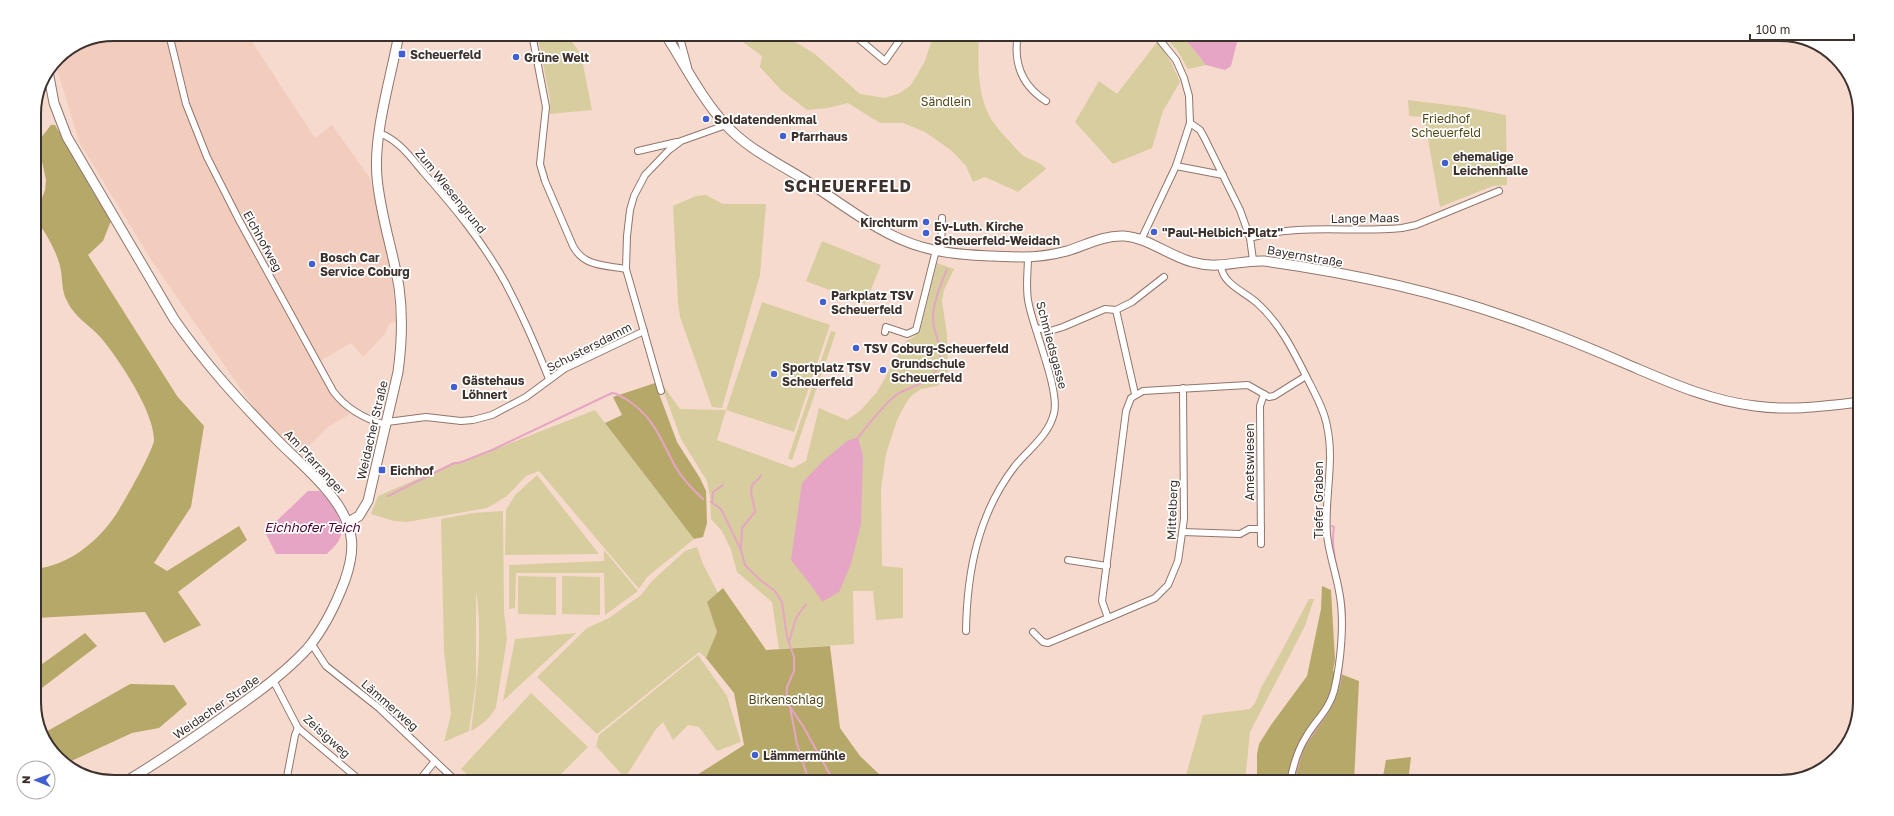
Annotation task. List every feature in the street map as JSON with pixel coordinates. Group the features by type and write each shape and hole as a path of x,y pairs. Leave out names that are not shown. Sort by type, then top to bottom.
{"street":[{"name":"Eichhofweg","path":"171,41 186,104 209,162 239,220 333,391 348,408 363,417 387,423"},
{"name":"Weidacher Straße","path":"136,775 176,750 273,680 297,659 311,643 335,604 348,572 353,545 347,523 359,516 367,505 398,372 402,320 399,287 377,179 377,145 398,41"},
{"path":"533,41 546,107 540,164 544,181 573,246 580,256 593,263 626,269"},
{"name":"Bayernstraße","path":"670,41 726,125 756,149 875,224 905,241 938,250 1045,256 1116,236 1141,240 1192,262 1222,266 1253,260 1290,264 1437,296 1487,310 1539,328 1674,384 1720,399 1756,406 1799,409 1853,403"},
{"path":"681,41 689,70"},
{"path":"861,41 885,61 899,41"},
{"path":"1017,41 1016,57 1018,68 1038,95 1046,100"},
{"path":"1141,240 1176,166 1190,123 1189,96 1184,78 1176,60 1161,41"},
{"name":"Am Pfarranger","path":"50,80 54,103 67,137 174,319 209,367 320,484 337,504 347,523"},
{"path":"1190,123 1200,130 1240,210 1250,238 1253,260"},
{"name":"Schustersdamm","path":"661,391 626,269 627,236 630,210 639,184 656,162 681,141 726,125"},
{"name":"Zum Wiesengrund","path":"379,133 391,138 399,145 444,195 475,235 505,283 530,332 549,379"},
{"path":"638,151 681,141"},
{"path":"1176,166 1223,175"},
{"name":"Lange Maas","path":"1250,238 1278,231 1402,228 1416,226 1499,191"},
{"path":"885,332 886,328 907,334 916,330 938,250 942,218"},
{"name":"Schmiedsgasse","path":"966,631 968,583 981,527 1000,488 1016,466 1044,434 1055,412 1052,386 1028,299 1028,256"},
{"name":"Tiefer Graben","path":"1222,266 1222,272 1229,282 1256,302 1276,324 1306,376 1327,426 1330,445 1327,537 1340,592 1340,639 1334,691 1324,713 1308,733 1299,750 1292,775"},
{"path":"1036,328 1050,331 1063,327 1104,309 1116,310 1132,302 1164,277"},
{"path":"1116,310 1135,394"},
{"name":"Schustersdamm","path":"387,423 412,418 461,421 486,416 510,407 564,369 644,331"},
{"path":"1108,618 1102,601 1126,411 1129,400 1135,394 1143,391 1248,385 1264,394 1274,396 1306,376"},
{"name":"Mittelberg","path":"1033,632 1043,642 1048,643 1144,604 1161,594 1172,578 1178,561 1183,532 1183,388"},
{"name":"Ametswiesen","path":"1261,544 1260,406 1264,394"},
{"path":"1183,532 1240,534 1248,529 1261,530"},
{"path":"1068,560 1107,566"},
{"name":"Lämmerweg","path":"311,643 326,666 379,708 450,775"},
{"name":"Zeisigweg","path":"273,680 298,728 354,775"},
{"path":"287,775 295,735 298,728"},
{"path":"424,775 435,761"}],"shaded area":[{"path":"252,41 315,138 332,125 370,178 391,267 396,322 390,323 385,334 363,357 351,343 315,364 333,398 350,414 328,427 299,456 259,415 153,263 79,142 58,72 58,67 62,62 74,53 100,42"}],"green space":[{"path":"538,41 571,41 581,54 592,110 550,114 550,99"},
{"name":"Sändlein","path":"742,41 794,41 815,54 860,94 885,98 900,93 911,85 924,63 932,41 979,41 978,57 980,82 989,116 1020,153 1046,169 1018,192 985,177 973,182 966,166 952,151 925,132 903,123 880,123 848,103 828,108 807,110 781,90 760,67 762,56"},
{"path":"1158,41 1172,64 1180,82 1163,111 1152,148 1113,164 1075,122 1099,81 1117,94"},
{"path":"1169,41 1187,41 1206,65 1188,69 1177,50"},
{"name":"Friedhof Scheuerfeld","path":"1408,100 1465,107 1506,115 1507,185 1493,186 1440,207 1424,117 1409,116"},
{"path":"51,125 55,125 111,221 103,241 88,255 177,396 204,426 191,507 154,563 167,571 239,526 247,540 178,592 201,625 164,643 145,612 41,618 41,568 58,563 80,552 107,526 115,516 144,465 154,440 153,429 135,387 118,360 102,339 78,317 70,307 65,297 58,259 41,227 41,201 45,190 46,180 41,156 41,138"},
{"path":"706,195 723,204 766,204 760,275 722,408 712,407 680,317 678,303 673,206 696,196"},
{"path":"822,241 881,265 865,304 806,281"},
{"path":"937,263 954,269 944,290 942,301 947,335 948,372 942,382 937,386 921,389 911,396 897,420 886,454 881,489 882,566 903,568 903,618 876,620 873,591 853,591 854,644 779,649 772,602 737,572 731,550 722,531 711,519 710,497 707,481 681,439 660,381 680,409 726,410 717,440 793,468 806,461 819,408 847,420 860,411 877,392 906,341 920,331"},
{"path":"762,302 830,325 794,432 726,410"},
{"path":"831,331 836,332 792,460 788,458"},
{"path":"655,383 677,442 700,478 706,491 707,523 703,537 694,539 605,423 622,415 613,397"},
{"path":"595,410 694,539 647,577 639,589 539,471 526,476 507,496 487,508 407,522 394,521 371,514 378,496 459,461 459,463"},
{"path":"537,475 599,554 505,555 506,510 515,495"},
{"path":"503,511 504,611 507,639 496,707 486,720 471,731 477,678 479,643 476,591 476,683 469,731 444,742 451,714 444,651 441,519 473,513"},
{"path":"697,547 703,564 718,593 707,602 717,632 706,658 699,652 597,734 537,677 587,628 609,618 641,595 652,581 685,551"},
{"path":"604,550 638,591 605,615 604,573 516,573 515,608 509,609 509,565 604,561"},
{"path":"518,576 556,577 556,615 518,614"},
{"path":"562,576 600,577 600,615 562,614"},
{"path":"1322,586 1331,590 1335,660 1333,671 1359,681 1354,775 1257,775 1257,754 1259,744 1307,676 1321,609"},
{"name":"Birkenschlag","path":"723,588 766,650 830,646 840,728 860,756 881,775 697,775 744,745 734,693 706,658 717,632 707,602"},
{"path":"1309,599 1314,599 1305,626 1250,732 1246,775 1186,775 1203,715 1250,709 1255,703 1261,688"},
{"path":"85,633 97,646 41,689 41,665"},
{"path":"576,633 503,701 515,639"},
{"path":"698,655 727,696 741,742 717,751 699,727 688,725 673,740 663,722 656,729 627,775 622,775 596,746 599,735"},
{"path":"130,684 174,685 187,704 159,728 132,733 71,761 62,754 48,731"},
{"path":"531,693 588,747 560,775 467,775 461,769"},
{"path":"1411,757 1409,775 1383,775 1386,760"}],"water":[{"path":"1187,41 1237,41 1231,66 1225,70 1206,65"},
{"path":"858,437 863,456 861,524 851,564 839,592 822,602 791,560 802,483 823,461 847,441"},
{"name":"Eichhofer Teich","path":"308,491 320,491 337,514 340,520 341,533 337,544 327,554 276,554 265,532"}],"waterway":[{"path":"857,439 891,399 901,392 928,379 935,372 939,364 940,350 933,324 933,316 938,292 947,269"},
{"path":"388,496 454,463 459,463 492,450 612,393 617,394 636,406 650,421 675,466 688,484 703,499"},
{"path":"741,548 742,528 755,512 751,494 752,487 761,475"},
{"path":"712,502 713,492 723,485"},
{"path":"711,502 721,509 741,550 745,565 759,579 775,591 782,602 787,637 794,657 794,671 787,687 786,701 803,726 830,775"},
{"path":"1332,526 1334,527 1333,538 1335,560 1343,594 1345,616"},
{"path":"789,642 796,618 806,604"},
{"path":"1332,705 1340,682 1343,656"},
{"path":"790,707 797,744 807,775"},
{"path":"1295,775 1303,748 1329,710"}],"place":[{"name":"Scheuerfeld","path":"402,54"},
{"name":"Grüne Welt","path":"516,57"},
{"name":"Soldatendenkmal","path":"706,119"},
{"name":"Pfarrhaus","path":"783,136"},
{"name":"ehemalige Leichenhalle","path":"1445,163"},
{"name":"Kirchturm","path":"926,222"},
{"name":"\"Paul-Helbich-Platz\"","path":"1154,232"},
{"name":"Ev-Luth. Kirche Scheuerfeld-Weidach","path":"926,233"},
{"name":"Bosch Car Service Coburg","path":"312,264"},
{"name":"Parkplatz TSV Scheuerfeld","path":"823,302"},
{"name":"TSV Coburg-Scheuerfeld","path":"856,348"},
{"name":"Grundschule Scheuerfeld","path":"883,370"},
{"name":"Sportplatz TSV Scheuerfeld","path":"774,374"},
{"name":"Gästehaus Löhnert","path":"454,387"},
{"name":"Eichhof","path":"382,470"},
{"name":"Lämmermühle","path":"755,755"}],"district":[{"name":"SCHEUERFELD","path":"848,186"}]}
